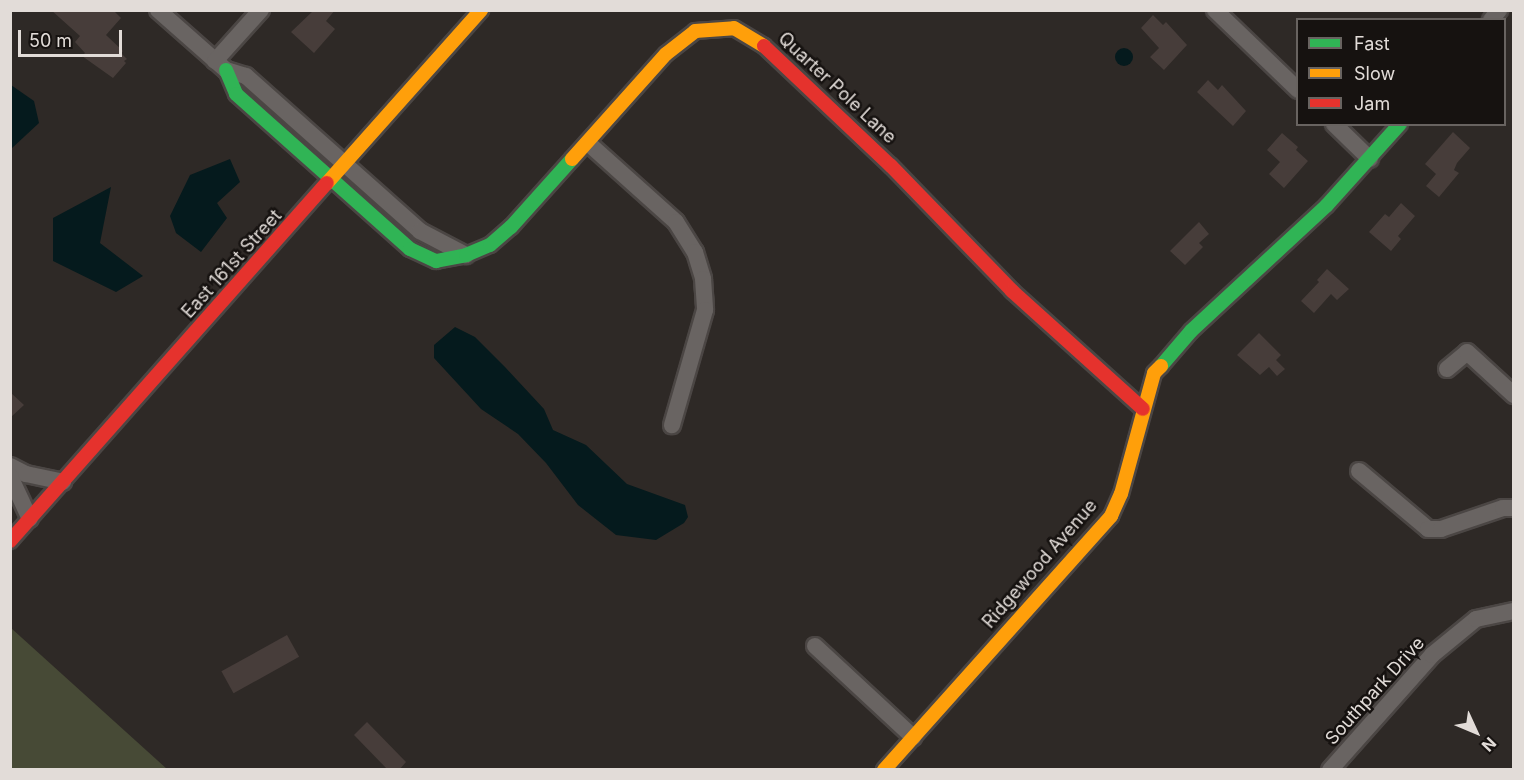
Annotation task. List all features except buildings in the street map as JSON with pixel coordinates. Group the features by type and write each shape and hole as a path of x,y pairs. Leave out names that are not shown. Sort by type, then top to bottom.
{"street":[{"path":"158,10 220,66 246,76 420,231 466,255"},
{"path":"220,66 261,10"},
{"name":"East 161st Street","path":"10,541 482,10"},
{"path":"1215,10 1296,88"},
{"name":"Quarter Pole Lane","path":"220,66 236,94 331,180 410,249 436,261 466,255 490,245 511,227 673,48 695,31 734,28 759,41 891,166 1012,291 1143,409"},
{"path":"1336,126 1370,159"},
{"name":"Ridgewood Avenue","path":"884,770 1111,516 1122,495 1154,373 1175,348 1327,205 1398,126"},
{"path":"588,143 676,222 695,252 704,279 705,310 672,425"},
{"path":"1447,369 1467,352 1514,395"},
{"path":"10,466 26,474 63,482"},
{"path":"1359,471 1428,529 1441,529 1510,504"},
{"path":"10,476 30,519"},
{"name":"Southpark Drive","path":"1330,770 1432,655 1476,619 1514,611"},
{"path":"815,646 913,737"}],"green space":[{"path":"11,628 167,769 11,769"}],"water":[{"path":"1124,48 1130,51 1133,57 1130,63 1124,66 1118,63 1115,57 1118,51"},
{"path":"11,85 34,101 39,123 11,149"},
{"path":"230,159 240,182 217,203 227,218 201,252 176,233 170,216 190,175"},
{"path":"111,187 100,243 143,276 116,292 53,261 53,218"},
{"path":"455,327 475,337 505,367 544,409 553,430 586,445 627,484 685,505 688,517 684,523 656,540 616,535 578,505 546,463 518,434 481,409 434,358 434,345"}],"traffic: fast":[{"path":"226,70 236,94 410,249 436,261 466,255 490,245 511,227 572,159"},
{"path":"1161,366 1191,331 1327,205 1398,126"}],"traffic: slow":[{"path":"327,183 481,10"},
{"path":"572,159 666,54 695,31 734,28 764,46"},
{"path":"884,770 1111,516 1121,494 1154,373 1161,366"}],"traffic: jam":[{"path":"764,46 891,166 1012,291 1143,409"},
{"path":"10,541 327,183"}]}
